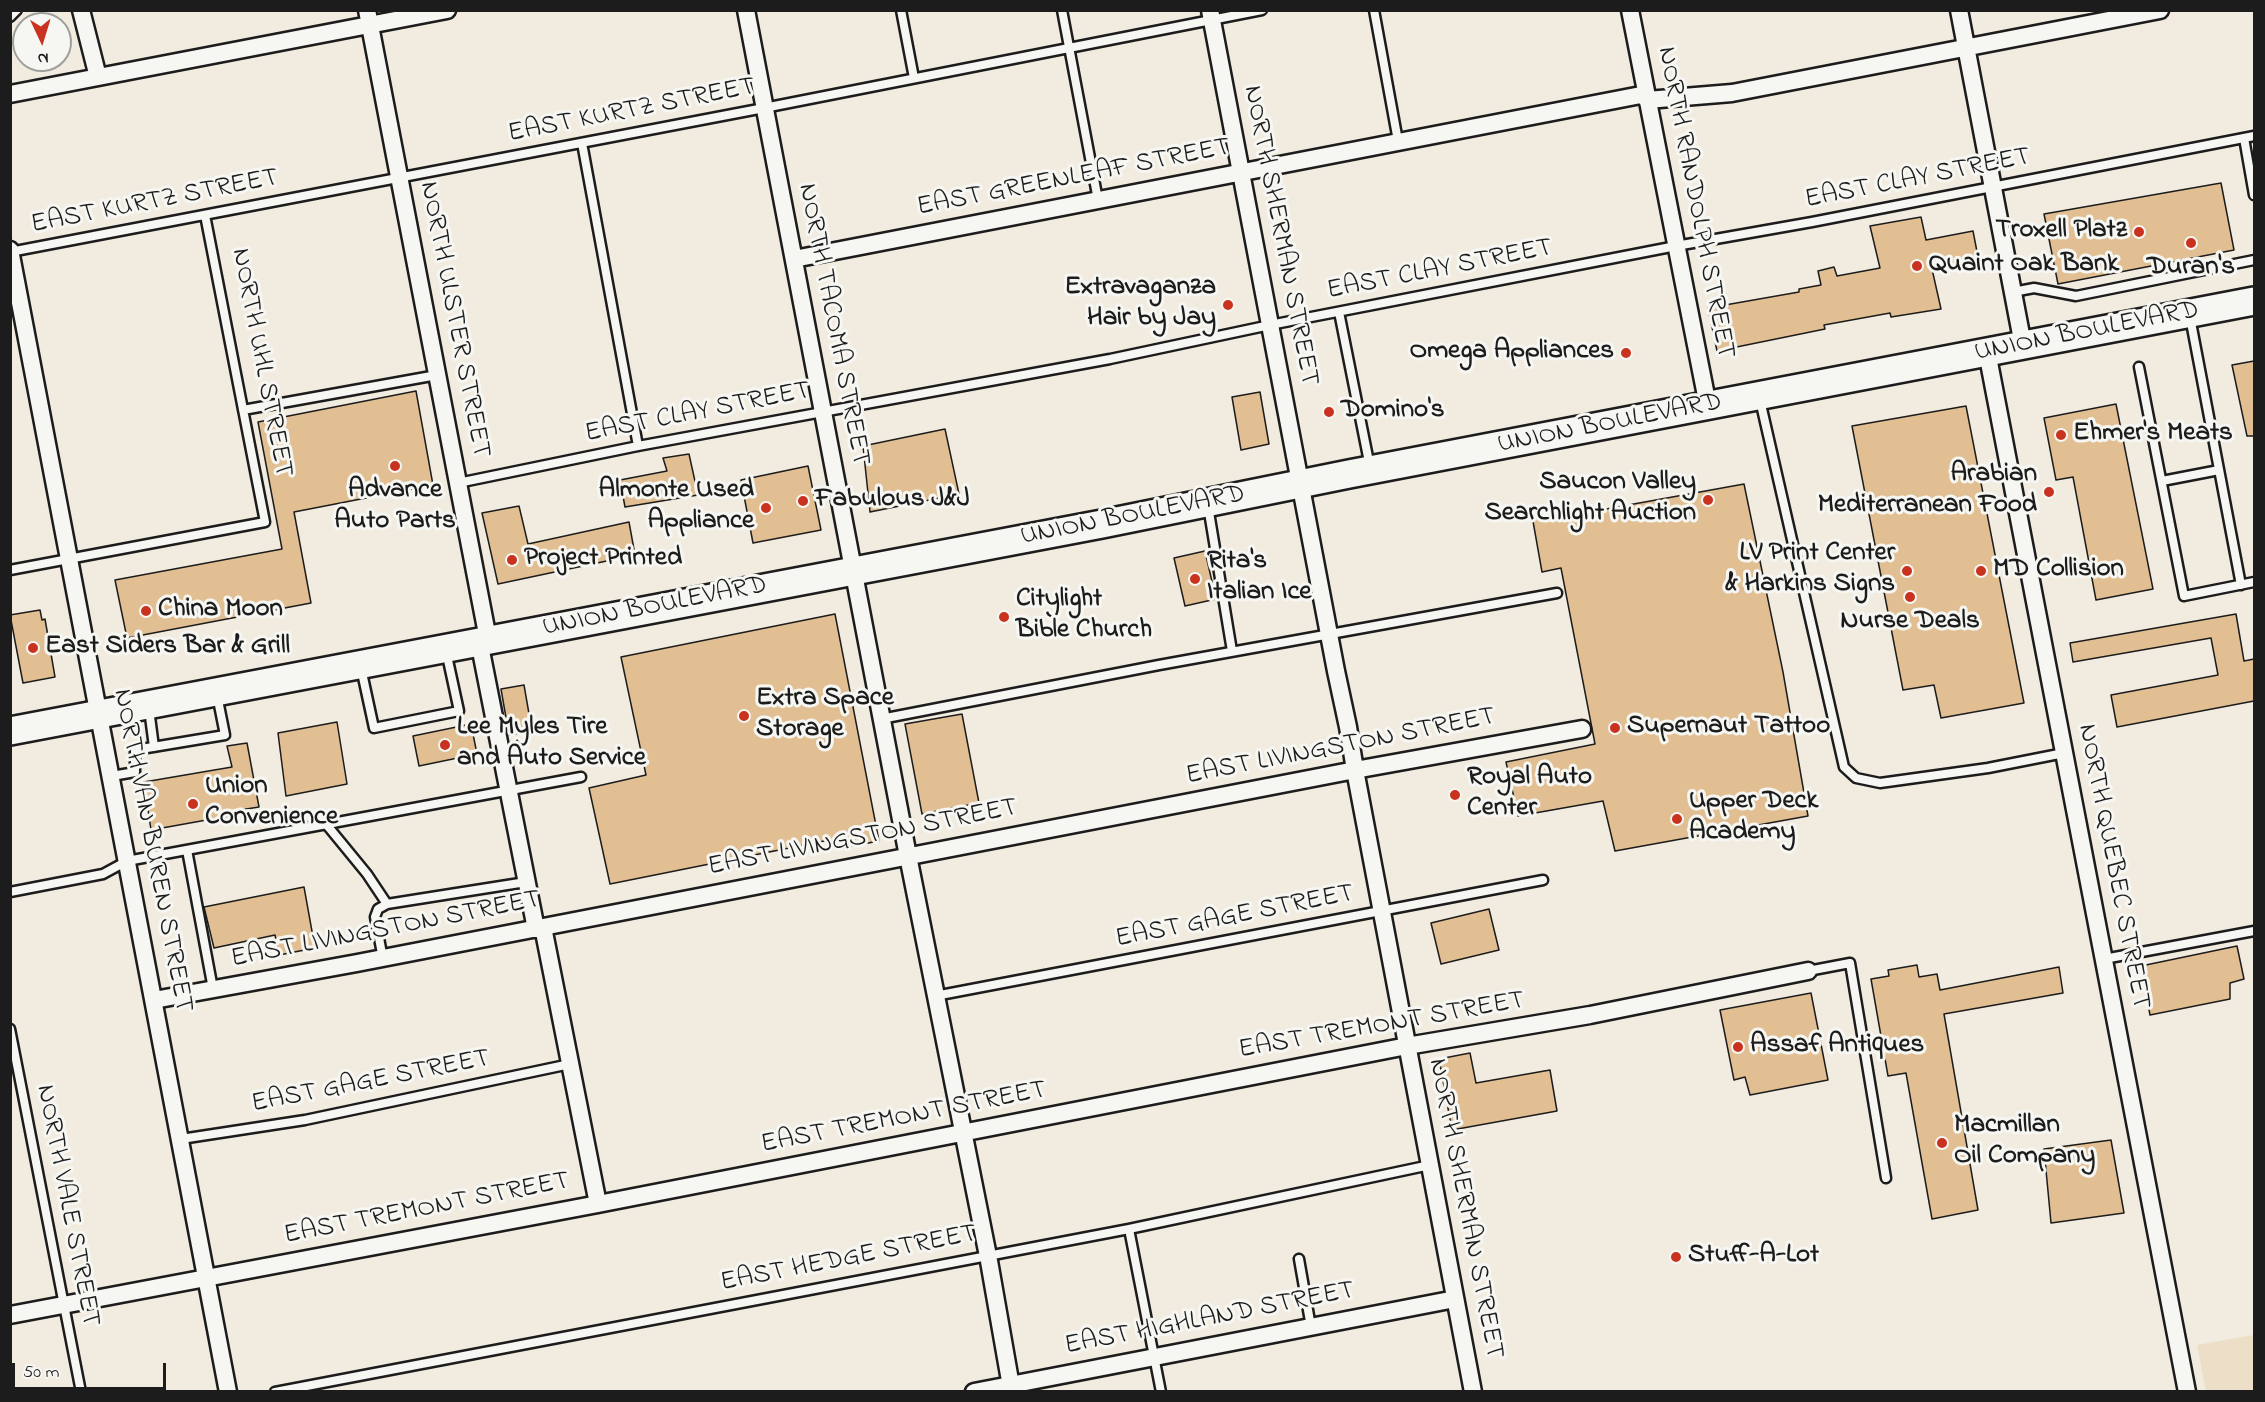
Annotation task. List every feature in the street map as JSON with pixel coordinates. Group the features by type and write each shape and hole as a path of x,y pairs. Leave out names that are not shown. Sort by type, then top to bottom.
{"main road":[{"name":"UNION BOULEVARD","path":"10,731 2254,301"}],"street":[{"path":"81,10 98,77"},
{"path":"10,94 368,18 447,10"},
{"name":"NORTH TACOMA STREET","path":"746,10 1011,1388"},
{"name":"NORTH RANDOLPH STREET","path":"1630,10 1708,406"},
{"path":"1959,10 2023,345"},
{"name":"EAST GREENLEAF STREET","path":"794,259 1398,141 1647,97 1732,93 2160,10"},
{"name":"NORTH SHERMAN STREET","path":"1211,16 1473,1392"},
{"name":"NORTH ULSTER STREET","path":"368,18 458,483 508,791 526,882 539,928 570,1064 598,1204"},
{"name":"NORTH VAN BUREN STREET","path":"11,251 228,1392"},
{"name":"NORTH QUEBEC STREET","path":"1987,352 2187,1392"},
{"name":"EAST LIVINGSTON STREET","path":"154,1000 383,958 1355,770 1582,729"},
{"name":"EAST TREMONT STREET","path":"10,1315 598,1204 1407,1046 1590,1015 1808,971"},
{"name":"EAST HIGHLAND STREET","path":"974,1392 1011,1388 1154,1357 1455,1299"}],"lane":[{"path":"10,17 17,10"},
{"path":"901,10 914,78"},
{"path":"1062,10 1098,200"},
{"name":"EAST KURTZ STREET","path":"11,251 764,108 1069,48 1211,16 1262,10"},
{"path":"1374,10 1398,141"},
{"name":"EAST CLAY STREET","path":"458,483 638,446 1110,359 1270,325 2254,136"},
{"path":"2244,138 2254,195"},
{"path":"582,143 638,446"},
{"name":"NORTH UHL STREET","path":"70,559 265,522 205,215"},
{"path":"2013,292 2034,288 2076,296 2254,260"},
{"path":"1339,312 1371,470"},
{"path":"2189,314 2241,585"},
{"path":"2139,367 2184,596 2254,582"},
{"path":"243,410 437,375"},
{"path":"1760,396 1844,767 1856,778 1880,783 1988,768 2064,753"},
{"path":"2162,481 2219,470"},
{"path":"1208,503 1232,651"},
{"path":"10,570 70,559"},
{"path":"881,719 1232,651 1557,593"},
{"path":"361,664 374,728 459,711 445,647"},
{"path":"112,776 135,772 135,750 225,735 216,692"},
{"path":"148,705 154,747"},
{"path":"10,892 102,874 127,861 581,777"},
{"path":"326,824 367,874 387,903"},
{"path":"187,850 213,989"},
{"name":"EAST GAGE STREET","path":"935,996 1543,880"},
{"path":"383,958 375,917 378,909 387,903 526,882"},
{"path":"2104,959 2254,931"},
{"path":"1808,971 1850,963 1886,1178"},
{"name":"NORTH VALE STREET","path":"10,1029 81,1392"},
{"name":"EAST GAGE STREET","path":"181,1139 305,1120 570,1064"},
{"name":"EAST HEDGE STREET","path":"275,1392 1130,1228 1430,1165"},
{"path":"1130,1228 1161,1392"},
{"path":"1299,1259 1311,1327"}],"shaded area":[{"path":"2254,1335 2254,1391 2206,1391 2197,1345"}],"building":[{"name":"Troxell Platz","path":"2221,183 2234,250 2058,284 2044,214"},
{"path":"1921,217 1926,240 1973,231 1979,262 1932,269 1941,309 1891,317 1890,313 1824,325 1825,329 1717,351 1708,308 1799,292 1799,289 1821,285 1818,271 1834,267 1837,276 1880,268 1870,226"},
{"path":"2254,361 2254,436 2247,436 2232,365"},
{"path":"416,391 433,485 294,512 311,603 127,638 115,580 282,549 258,422"},
{"path":"1260,392 1269,444 1241,450 1232,397"},
{"path":"2116,404 2153,589 2096,600 2073,477 2056,480 2044,418"},
{"path":"1966,406 2024,703 1941,718 1934,685 1903,690 1852,426"},
{"path":"945,429 959,494 870,512 863,446"},
{"path":"689,454 698,495 625,507 620,480 667,471 663,458"},
{"path":"808,466 821,530 753,543 741,480"},
{"path":"1744,484 1783,672 1808,816 1615,851 1603,801 1518,816 1506,762 1595,744 1561,568 1542,572 1531,510 1549,507 1551,519"},
{"path":"519,506 528,544 629,522 635,555 498,584 482,513"},
{"name":"Rita's Italian Ice","path":"1205,551 1216,599 1185,606 1174,558"},
{"name":"East Siders Bar & Grill","path":"40,610 42,620 45,619 55,677 23,683 10,615"},
{"name":"Extra Space Storage","path":"835,614 879,841 836,849 834,839 610,884 589,788 646,775 621,657"},
{"path":"2236,614 2244,661 2254,659 2254,701 2117,727 2111,695 2218,675 2211,638 2073,662 2070,643"},
{"path":"524,685 532,731 509,735 501,689"},
{"path":"962,714 979,803 922,814 905,724"},
{"path":"337,722 347,784 286,796 278,733"},
{"name":"Lee Myles Tire and Auto Service","path":"471,724 477,754 419,766 413,736"},
{"name":"Union Convenience","path":"247,743 259,807 240,810 240,814 151,830 144,782 232,767 227,746"},
{"path":"304,887 315,948 279,955 275,935 214,948 204,907"},
{"path":"1489,909 1499,950 1441,964 1431,923"},
{"path":"2237,946 2244,979 2230,983 2230,999 2150,1015 2141,966"},
{"name":"Macmillan Oil Company","path":"1917,965 1919,977 1937,974 1940,990 2059,967 2063,993 1944,1014 1978,1210 1932,1219 1906,1073 1888,1076 1871,979 1889,976 1888,970"},
{"path":"1811,993 1828,1080 1750,1095 1745,1077 1734,1080 1720,1010"},
{"path":"1470,1053 1476,1083 1550,1070 1557,1111 1452,1130 1439,1059"},
{"path":"2111,1140 2124,1213 2051,1223 2044,1149"}],"place":[{"name":"Troxell Platz","path":"2139,232"},
{"name":"Duran's","path":"2191,243"},
{"name":"Quaint Oak Bank","path":"1917,266"},
{"name":"Extravaganza Hair by Jay","path":"1228,305"},
{"name":"Omega Appliances","path":"1626,353"},
{"name":"Domino's","path":"1329,412"},
{"name":"Ehmer's Meats","path":"2061,435"},
{"name":"Advance Auto Parts","path":"395,466"},
{"name":"Arabian Mediterranean Food","path":"2049,492"},
{"name":"Saucon Valley Searchlight Auction","path":"1708,500"},
{"name":"Fabulous J&J","path":"803,501"},
{"name":"Almonte Used Appliance","path":"766,508"},
{"name":"Project Printed","path":"512,560"},
{"name":"LV Print Center & Harkins Signs","path":"1907,571"},
{"name":"MD Collision","path":"1981,571"},
{"name":"Rita's Italian Ice","path":"1195,579"},
{"name":"Nurse Deals","path":"1910,597"},
{"name":"China Moon","path":"146,611"},
{"name":"Citylight Bible Church","path":"1004,617"},
{"name":"East Siders Bar & Grill","path":"33,648"},
{"name":"Extra Space Storage","path":"744,716"},
{"name":"Supernaut Tattoo","path":"1615,728"},
{"name":"Lee Myles Tire and Auto Service","path":"445,745"},
{"name":"Royal Auto Center","path":"1455,795"},
{"name":"Union Convenience","path":"193,804"},
{"name":"Upper Deck Academy","path":"1677,819"},
{"name":"Assaf Antiques","path":"1738,1047"},
{"name":"Macmillan Oil Company","path":"1942,1143"},
{"name":"Stuff-A-Lot","path":"1676,1257"}]}
